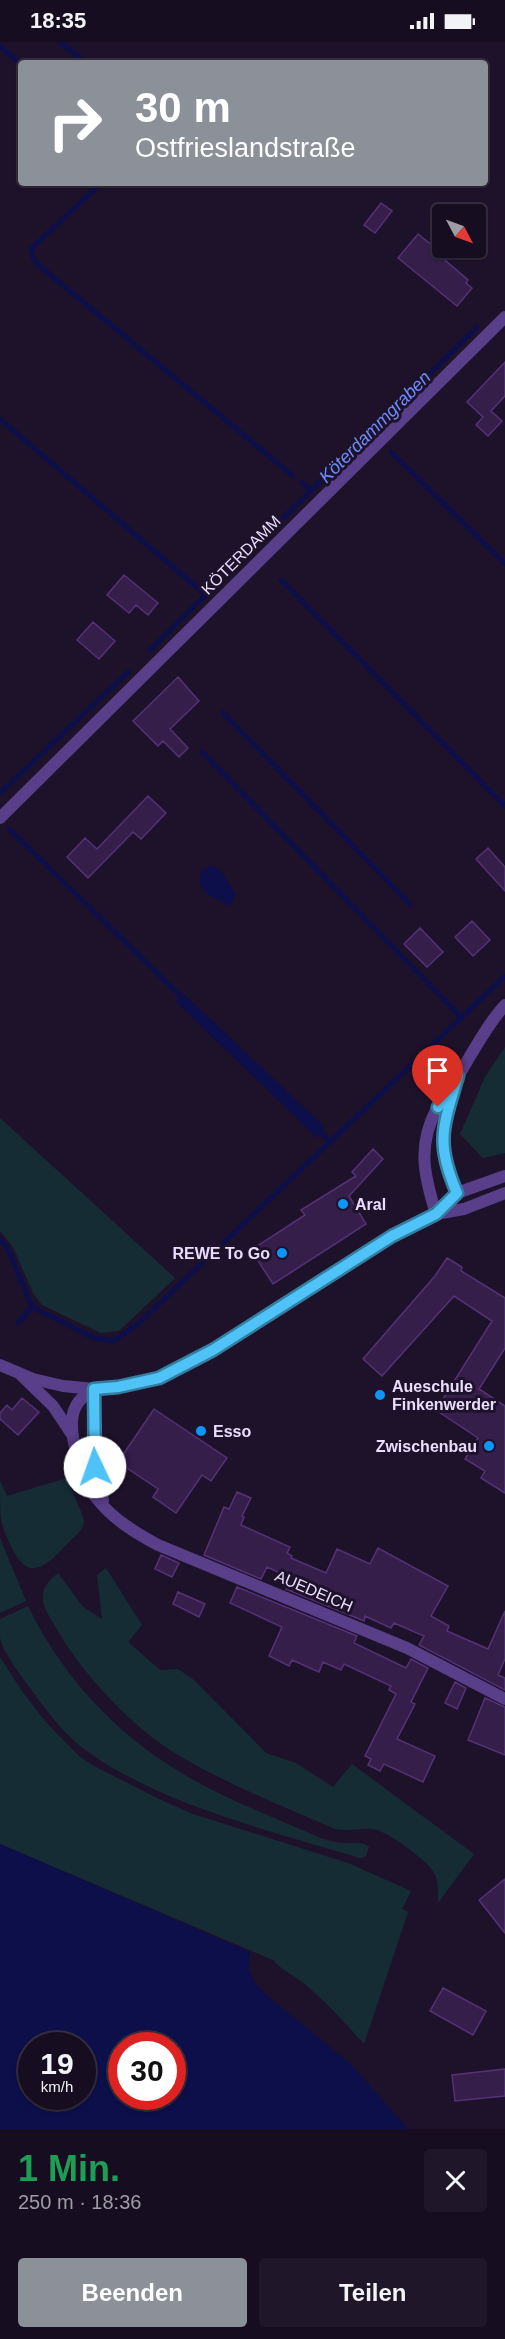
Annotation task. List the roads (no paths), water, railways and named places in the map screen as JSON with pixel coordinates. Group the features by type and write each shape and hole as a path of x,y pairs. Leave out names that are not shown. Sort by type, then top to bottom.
{"street":[{"name":"KÖTERDAMM","path":"0,818 505,317"},
{"path":"436,1214 426,1180 424,1145 429,1127 438,1107 477,1043 505,1005"},
{"path":"457,1193 447,1170 442,1150 446,1117 458,1076"},
{"path":"436,1214 457,1193 505,1176"},
{"path":"0,1365 46,1383 94,1389 118,1387 159,1378 220,1346 392,1236 436,1214 464,1209 505,1193"},
{"name":"AUEDEICH","path":"21,1375 53,1406 74,1438"},
{"path":"94,1389 95,1467 101,1494 112,1514"},
{"name":"AUEDEICH","path":"94,1389 85,1394 75,1407 72,1424 74,1438 79,1460 90,1488 112,1514 158,1545 407,1648 505,1699"}],"waterway":[{"path":"60,42 82,60"},
{"path":"0,46 18,61"},
{"path":"98,186 31,249 35,262 292,475"},
{"name":"Köterdammgraben","path":"274,527 477,327"},
{"path":"0,419 206,595"},
{"path":"391,452 505,564"},
{"path":"302,483 311,490"},
{"name":"Köterdammgraben","path":"150,650 262,539"},
{"path":"281,580 505,806"},
{"name":"Köterdammgraben","path":"0,793 128,672"},
{"path":"223,713 410,904"},
{"path":"202,752 462,1018"},
{"path":"9,829 186,1001"},
{"path":"18,1323 32,1307 94,1338 114,1341 139,1323 505,976"},
{"path":"317,1129 330,1141"},
{"path":"0,1239 8,1249 32,1307"}],"place":[{"name":"Aral","path":"343,1204"},
{"name":"REWE To Go","path":"282,1253"},
{"name":"Aueschule Finkenwerder","path":"380,1395"},
{"name":"Esso","path":"201,1431"},
{"name":"Zwischenbau","path":"489,1446"}]}
